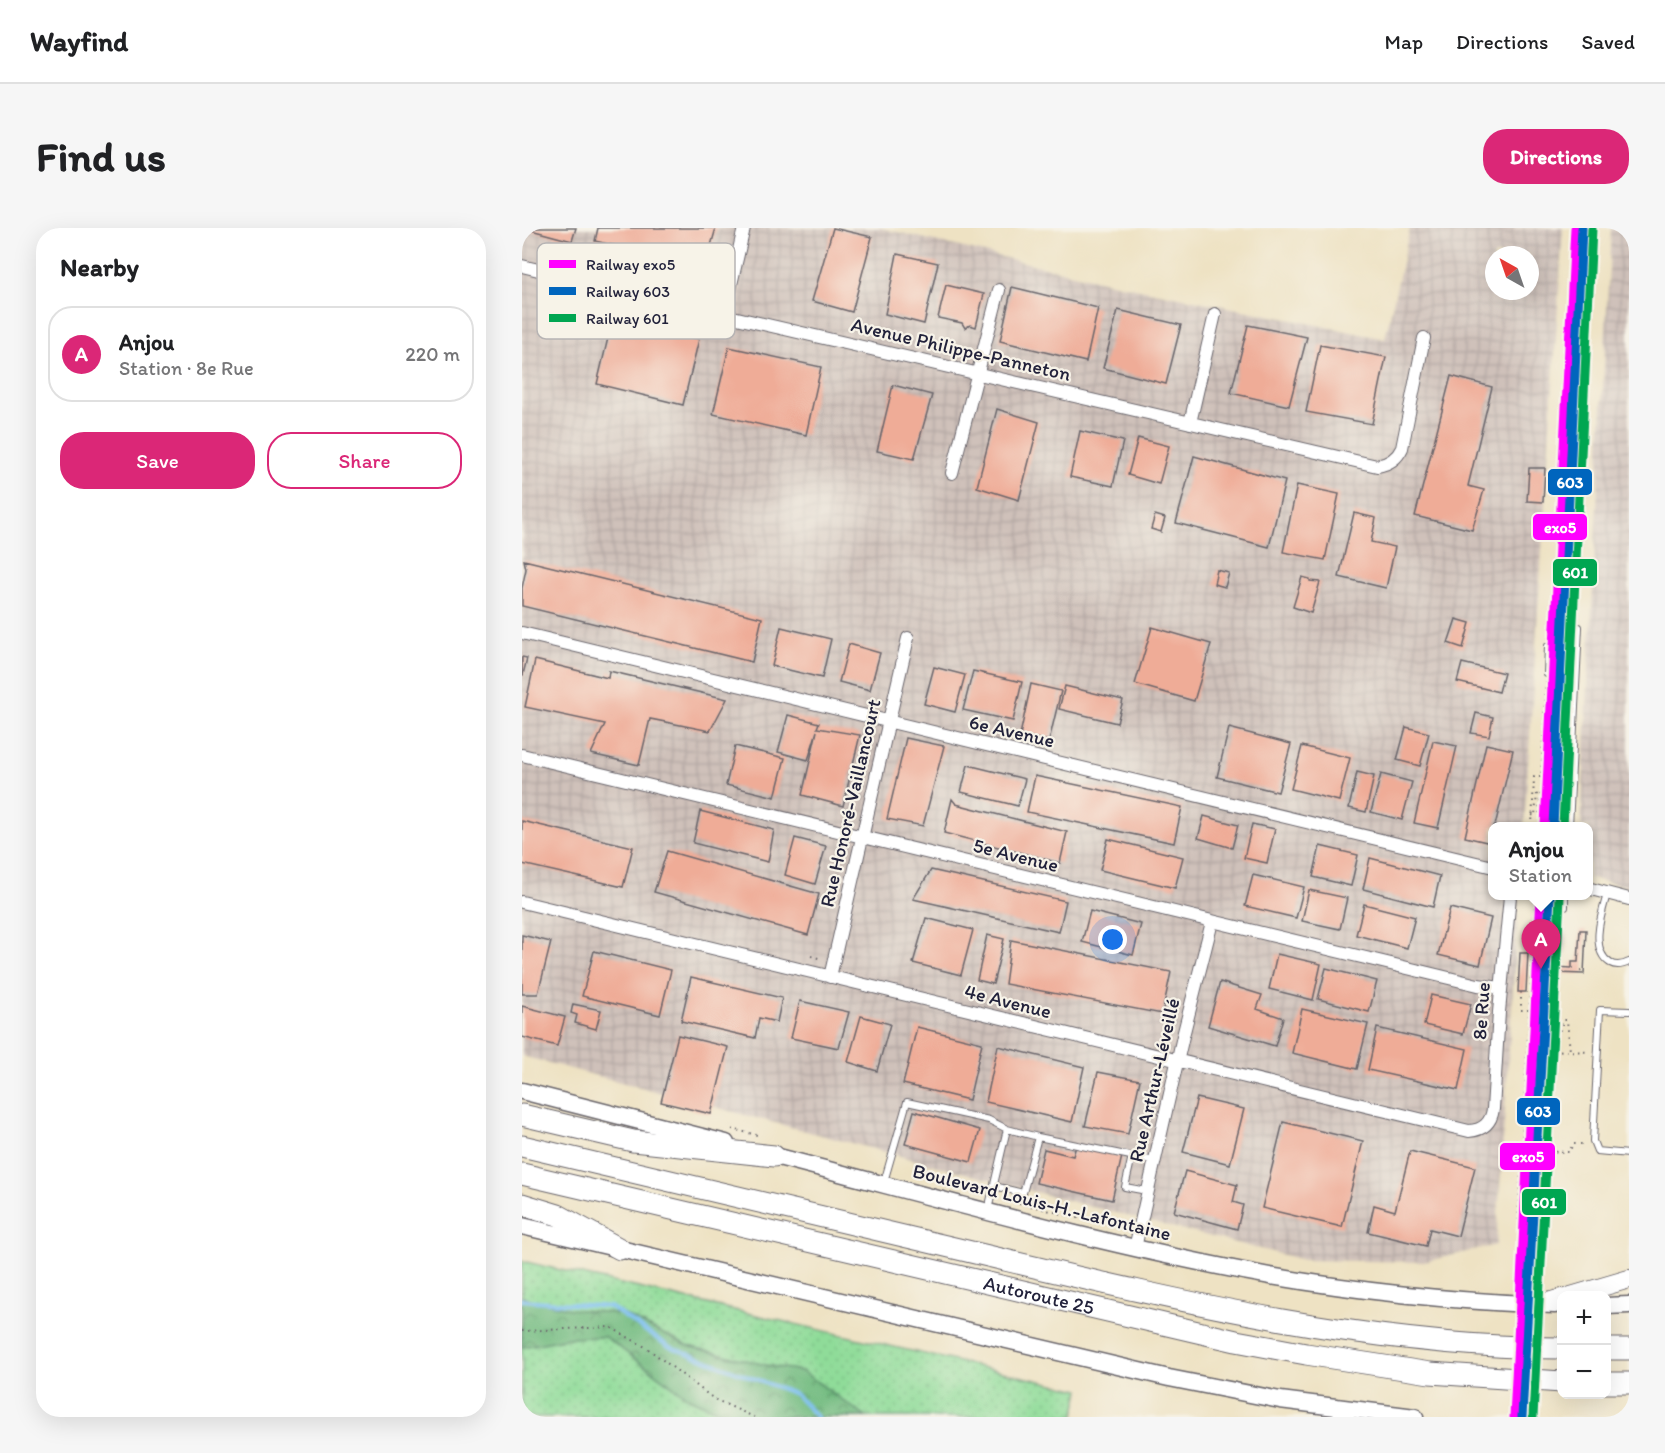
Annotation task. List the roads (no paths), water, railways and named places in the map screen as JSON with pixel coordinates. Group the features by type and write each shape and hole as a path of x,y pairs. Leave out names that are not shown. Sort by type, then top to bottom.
{"highway":[{"path":"522,1115 633,1141 774,1156"},
{"name":"Autoroute 25","path":"522,1146 1090,1280 1261,1317 1345,1331 1422,1340 1557,1348"},
{"name":"Autoroute 25","path":"522,1174 1104,1312 1247,1343 1317,1356 1430,1372 1557,1382"},
{"path":"522,1203 558,1215 620,1249"},
{"path":"1611,1349 1629,1349"},
{"path":"1611,1383 1629,1383"}],"main road":[{"name":"Boulevard Louis-H.-Lafontaine","path":"522,1091 1135,1248 1269,1275 1366,1290 1450,1299 1557,1305"},
{"path":"522,1226 1169,1378 1280,1400 1415,1417"},
{"path":"1589,1291 1629,1280"},
{"path":"1541,1304 1557,1299"},
{"path":"1611,1306 1629,1305"}],"street":[{"path":"735,267 744,228"},
{"name":"Avenue Philippe-Panneton","path":"522,266 537,270"},
{"path":"952,473 999,290"},
{"path":"1190,423 1215,314"},
{"name":"Avenue Philippe-Panneton","path":"735,318 1377,466 1391,462 1399,455 1402,448 1424,338"},
{"name":"6e Avenue","path":"522,633 1488,866"},
{"name":"Rue Honoré-Vaillancourt","path":"830,977 908,638"},
{"name":"5e Avenue","path":"522,755 1212,922 1478,985 1501,988"},
{"path":"1593,891 1629,899"},
{"name":"8e Rue","path":"1484,1127 1492,1117 1494,1109 1501,988 1510,900"},
{"name":"4e Avenue","path":"522,902 1465,1131 1484,1127"},
{"name":"Rue Arthur-Léveillé","path":"1135,1248 1212,922"}],"lane":[{"path":"1569,822 1579,627"},
{"path":"1547,674 1548,646 1578,647"},
{"path":"1607,894 1600,926 1600,950 1612,964 1620,965 1629,962"},
{"path":"1565,907 1566,900"},
{"path":"1629,1011 1600,1010 1593,1144 1595,1150 1599,1152 1629,1154"},
{"path":"884,1184 907,1102 989,1120 1007,1129 1038,1137 1155,1161"},
{"path":"988,1211 1007,1129"},
{"path":"994,1186 1023,1193 1038,1137"},
{"path":"1132,1156 1125,1187 1148,1191"}],"waterway":[{"path":"522,1300 610,1307 668,1346 795,1394 817,1417"}],"rail line":[{"name":"exo5","path":"1545,822 1575,228"},
{"name":"603","path":"1553,822 1582,228"},
{"name":"601","path":"1563,822 1592,229"},
{"name":"exo5","path":"1514,1417 1541,900"},
{"name":"603","path":"1522,1417 1550,900"},
{"name":"601","path":"1533,1417 1560,900"}],"place":[{"name":"Anjou","path":"1541,969"}]}
